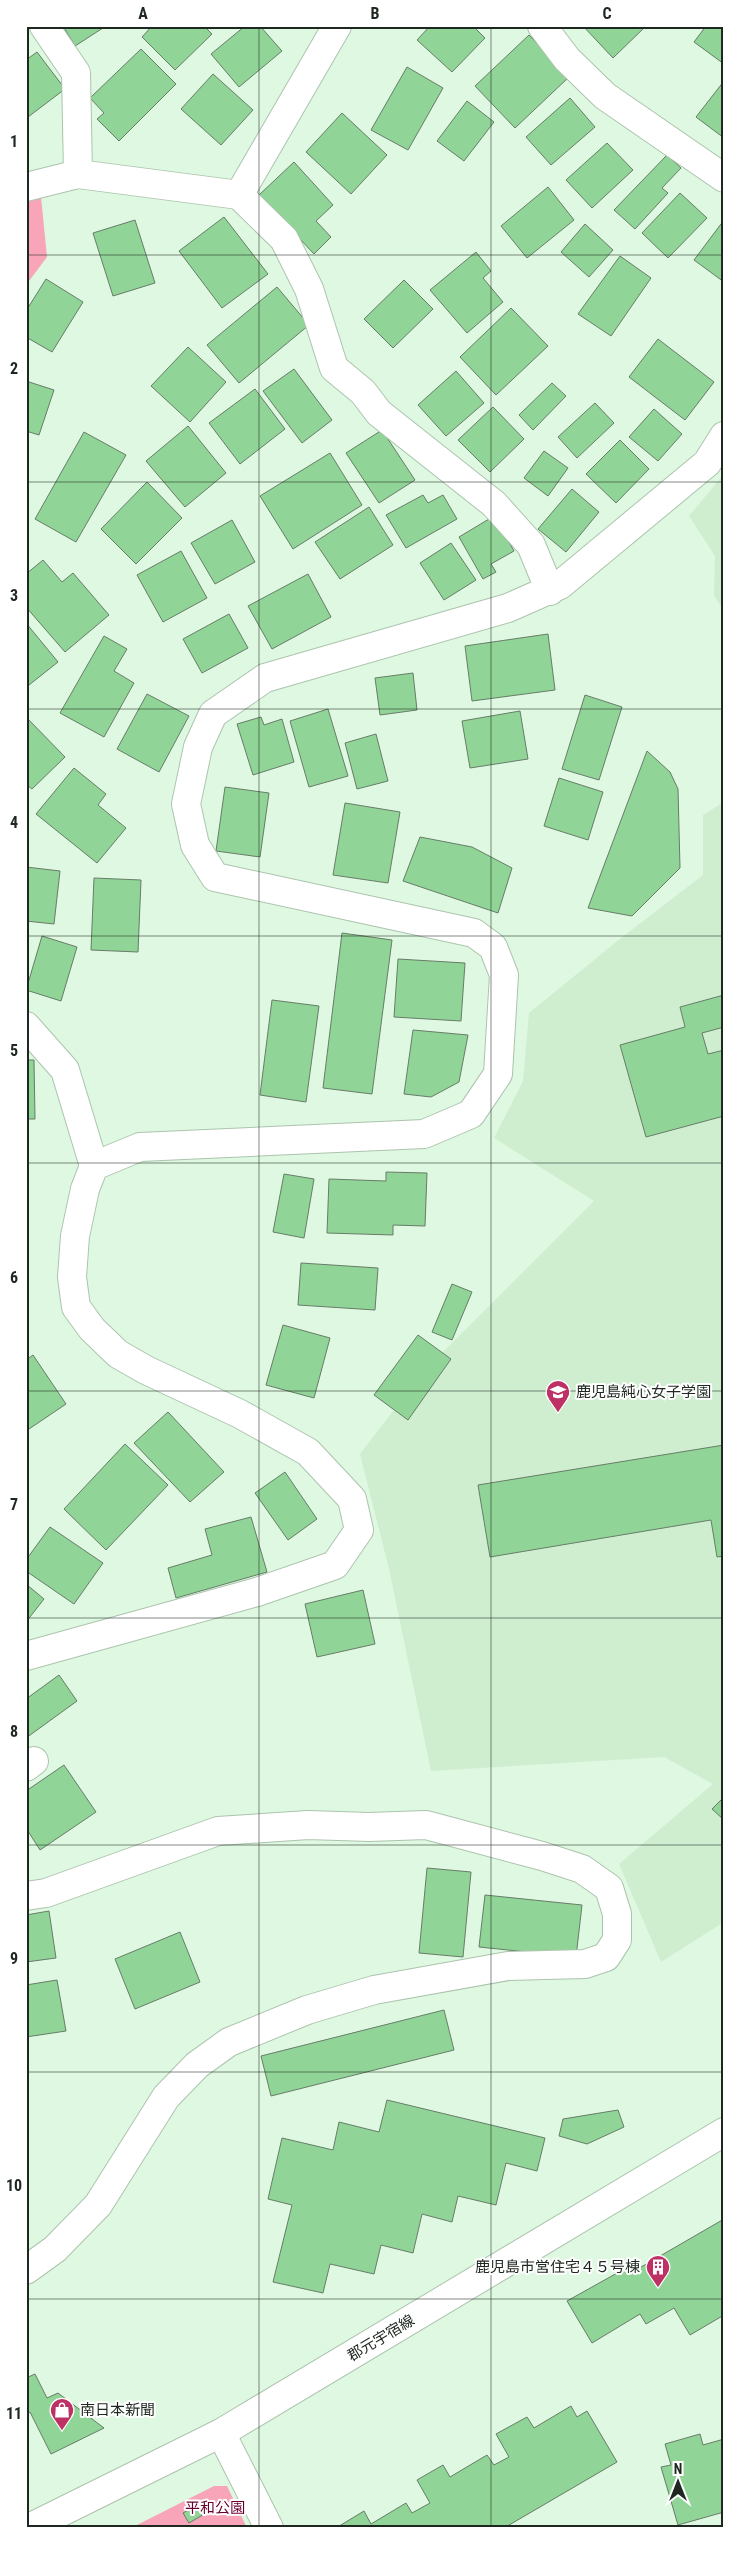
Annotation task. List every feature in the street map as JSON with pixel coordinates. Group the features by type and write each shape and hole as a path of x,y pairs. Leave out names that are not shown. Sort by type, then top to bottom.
{"street":[{"path":"44,26 76,73 78,174"},
{"path":"239,195 337,26"},
{"path":"542,26 567,59 605,96 724,178"},
{"path":"26,187 78,174 239,195 284,239 309,289 334,368 363,392 379,413 494,504 531,545 550,592"},
{"path":"94,1166 140,1147 424,1134 471,1114 498,1074 504,975 493,947 474,933 216,877 195,846 186,804 198,747 212,714 265,678 508,608 550,592 706,463 724,436"},
{"path":"26,1026 65,1070 94,1166 85,1189 74,1236 72,1278 76,1307 92,1329 118,1354 146,1370 240,1414 308,1452 352,1499 359,1530 335,1565 257,1592 26,1656"},
{"path":"26,1896 46,1893 218,1831 308,1825 368,1827 426,1825 542,1856 582,1869 609,1888 617,1914 617,1940 606,1957 585,1964 508,1966 374,1990 307,2010 229,2042 197,2065 166,2097 98,2205 55,2249 26,2270"},
{"name":"郡元宇宿線","path":"30,2528 221,2434 724,2132"},
{"path":"221,2434 268,2528"}],"shaded area":[{"path":"724,474 724,610 714,596 715,556 689,516"},
{"name":"鹿児島純心女子学園","path":"724,802 724,1922 661,1962 619,1864 713,1784 664,1757 431,1771 389,1569 360,1454 423,1372 594,1201 494,1138 523,1081 529,1013 621,938 703,875 703,815"}],"green space":[{"path":"41,197 47,257 26,285 26,200"},
{"name":"平和公園","path":"214,2486 227,2486 247,2528 131,2528"}],"building":[{"path":"63,26 106,26 75,46"},
{"path":"152,26 204,26 212,34 175,70 142,37"},
{"path":"245,26 260,26 282,51 239,87 211,54"},
{"path":"430,26 473,26 485,38 452,72 417,40"},
{"path":"583,26 646,26 613,58"},
{"path":"706,26 724,26 724,64 694,42"},
{"path":"529,35 569,77 515,128 475,86"},
{"path":"141,49 176,84 119,141 97,119 104,113 90,98"},
{"path":"37,52 65,89 28,117 26,60"},
{"path":"407,67 443,88 408,150 371,130"},
{"path":"213,74 253,110 221,145 181,109"},
{"path":"724,81 724,138 696,117"},
{"path":"570,98 595,127 551,165 526,137"},
{"path":"467,101 494,122 464,161 437,141"},
{"path":"342,113 387,155 351,194 306,152"},
{"path":"607,143 633,170 592,208 566,180"},
{"path":"667,155 681,168 662,188 668,193 635,229 614,210"},
{"path":"294,162 333,205 316,221 331,237 314,254 259,195"},
{"path":"548,187 574,220 527,258 501,226"},
{"path":"680,193 707,218 668,258 642,233"},
{"path":"224,217 268,274 222,308 179,251"},
{"path":"135,220 155,283 113,296 93,233"},
{"path":"724,220 724,282 694,260"},
{"path":"585,224 613,250 589,277 561,252"},
{"path":"476,252 491,271 483,278 503,302 467,333 430,290"},
{"path":"620,256 651,278 611,336 578,314"},
{"path":"46,279 83,302 52,352 26,337 26,311"},
{"path":"404,280 433,309 393,348 364,319"},
{"path":"277,287 309,325 239,383 207,345"},
{"path":"511,308 548,346 496,395 460,357"},
{"path":"658,339 714,382 685,420 629,377"},
{"path":"188,347 226,382 190,422 151,386"},
{"path":"294,369 332,420 302,443 263,391"},
{"path":"456,371 484,403 446,436 418,405"},
{"path":"26,381 54,390 39,435 26,431"},
{"path":"552,383 566,396 533,430 519,415"},
{"path":"255,389 285,429 240,464 209,423"},
{"path":"595,403 614,423 577,458 558,437"},
{"path":"493,407 524,439 490,472 458,440"},
{"path":"654,409 682,434 658,461 629,437"},
{"path":"188,426 226,473 185,507 146,461"},
{"path":"382,430 415,480 379,503 346,453"},
{"path":"84,432 126,455 76,542 35,519"},
{"path":"620,440 649,469 616,503 586,474"},
{"path":"544,451 568,468 548,496 524,478"},
{"path":"330,453 362,505 293,549 260,496"},
{"path":"147,482 182,518 136,564 101,529"},
{"path":"572,489 599,512 566,552 538,529"},
{"path":"423,495 428,503 443,495 457,519 406,548 386,515"},
{"path":"369,507 393,545 340,579 315,542"},
{"path":"494,516 514,551 491,564 496,572 483,579 459,537"},
{"path":"232,520 255,562 215,584 191,543"},
{"path":"451,543 476,580 444,600 420,563"},
{"path":"181,551 207,598 163,622 137,575"},
{"path":"43,560 62,582 73,573 109,615 65,652 26,607 26,574"},
{"path":"308,574 331,617 272,649 248,606"},
{"path":"229,614 248,648 202,673 183,639"},
{"path":"26,623 58,662 29,685 26,682"},
{"path":"548,634 555,690 472,701 465,646"},
{"path":"104,636 127,649 114,671 134,683 104,737 60,713"},
{"path":"413,673 417,710 380,715 375,678"},
{"path":"147,694 189,716 159,772 117,749"},
{"path":"585,695 622,707 599,780 562,769"},
{"path":"328,709 348,776 309,787 290,721"},
{"path":"520,711 528,759 470,768 462,721"},
{"path":"26,717 65,757 32,789 26,784"},
{"path":"261,717 264,725 282,719 294,762 253,775 237,724"},
{"path":"376,734 388,781 357,789 345,743"},
{"path":"647,751 670,772 678,789 680,868 632,916 588,908"},
{"path":"74,768 106,794 98,805 126,828 97,863 36,814"},
{"path":"559,778 603,792 588,840 544,826"},
{"path":"225,787 269,793 260,857 216,851"},
{"path":"345,803 400,812 388,883 333,875"},
{"path":"420,837 472,847 512,868 498,913 403,881"},
{"path":"26,867 60,871 54,924 26,921"},
{"path":"94,878 141,880 138,952 91,950"},
{"path":"342,933 392,940 372,1094 323,1088"},
{"path":"42,936 77,947 61,1001 26,990"},
{"path":"398,959 465,963 461,1021 394,1017"},
{"path":"724,995 724,1027 702,1033 708,1054 724,1050 724,1116 646,1137 620,1045 685,1027 680,1007"},
{"path":"272,1000 319,1006 306,1102 260,1095"},
{"path":"413,1030 468,1035 459,1082 431,1097 404,1094"},
{"path":"26,1060 34,1060 35,1119 26,1119"},
{"path":"386,1172 427,1173 425,1226 393,1225 393,1235 327,1233 329,1179 386,1181"},
{"path":"284,1174 314,1179 304,1238 273,1232"},
{"path":"301,1263 378,1268 375,1310 298,1305"},
{"path":"452,1284 472,1292 452,1340 432,1332"},
{"path":"283,1325 330,1338 314,1398 266,1385"},
{"path":"418,1335 451,1359 408,1420 374,1395"},
{"path":"33,1355 66,1404 26,1431 26,1360"},
{"path":"168,1412 224,1472 190,1502 134,1443"},
{"path":"125,1444 168,1485 106,1550 64,1509"},
{"path":"724,1445 724,1556 717,1557 711,1520 490,1557 478,1485"},
{"path":"285,1472 317,1519 288,1540 255,1493"},
{"path":"251,1517 267,1572 176,1598 168,1568 212,1555 205,1529"},
{"path":"50,1527 103,1563 74,1604 26,1571 26,1560"},
{"path":"26,1584 44,1599 26,1622"},
{"path":"363,1590 375,1644 317,1657 305,1604"},
{"path":"59,1675 77,1701 26,1738 26,1699"},
{"path":"64,1765 96,1812 40,1850 26,1828 26,1791"},
{"path":"724,1797 724,1820 712,1809"},
{"path":"427,1868 471,1872 463,1957 419,1953"},
{"path":"485,1895 582,1905 576,1957 479,1947"},
{"path":"49,1911 56,1958 26,1962 26,1915"},
{"path":"180,1932 200,1982 135,2009 115,1959"},
{"path":"57,1980 66,2031 26,2037 26,1985"},
{"path":"444,2010 454,2050 271,2096 261,2056"},
{"path":"387,2100 545,2138 537,2171 506,2163 496,2205 458,2196 452,2222 422,2214 413,2253 381,2245 374,2274 330,2264 323,2293 273,2282 292,2205 268,2199 282,2138 333,2150 339,2122 379,2132"},
{"path":"618,2110 624,2127 587,2144 559,2136 563,2119"},
{"name":"鹿児島市営住宅４５号棟","path":"724,2219 724,2315 690,2335 674,2308 646,2324 640,2314 592,2343 567,2301 626,2268 629,2274"},
{"path":"35,2374 47,2398 58,2393 104,2428 51,2454 30,2412 26,2415 26,2378"},
{"path":"571,2406 577,2417 587,2411 617,2462 504,2528 336,2528 364,2511 371,2524 406,2503 412,2513 430,2503 417,2480 443,2465 450,2477 487,2455 494,2465 509,2457 496,2434 527,2417 534,2428"},
{"path":"700,2434 703,2445 724,2439 724,2512 678,2525 661,2467 671,2465 665,2444"},
{"path":"201,2503 206,2513 189,2523 183,2513"}],"place":[{"name":"鹿児島純心女子学園","path":"558,1413"},
{"name":"鹿児島市営住宅４５号棟","path":"658,2288"},
{"name":"南日本新聞","path":"62,2431"}]}
